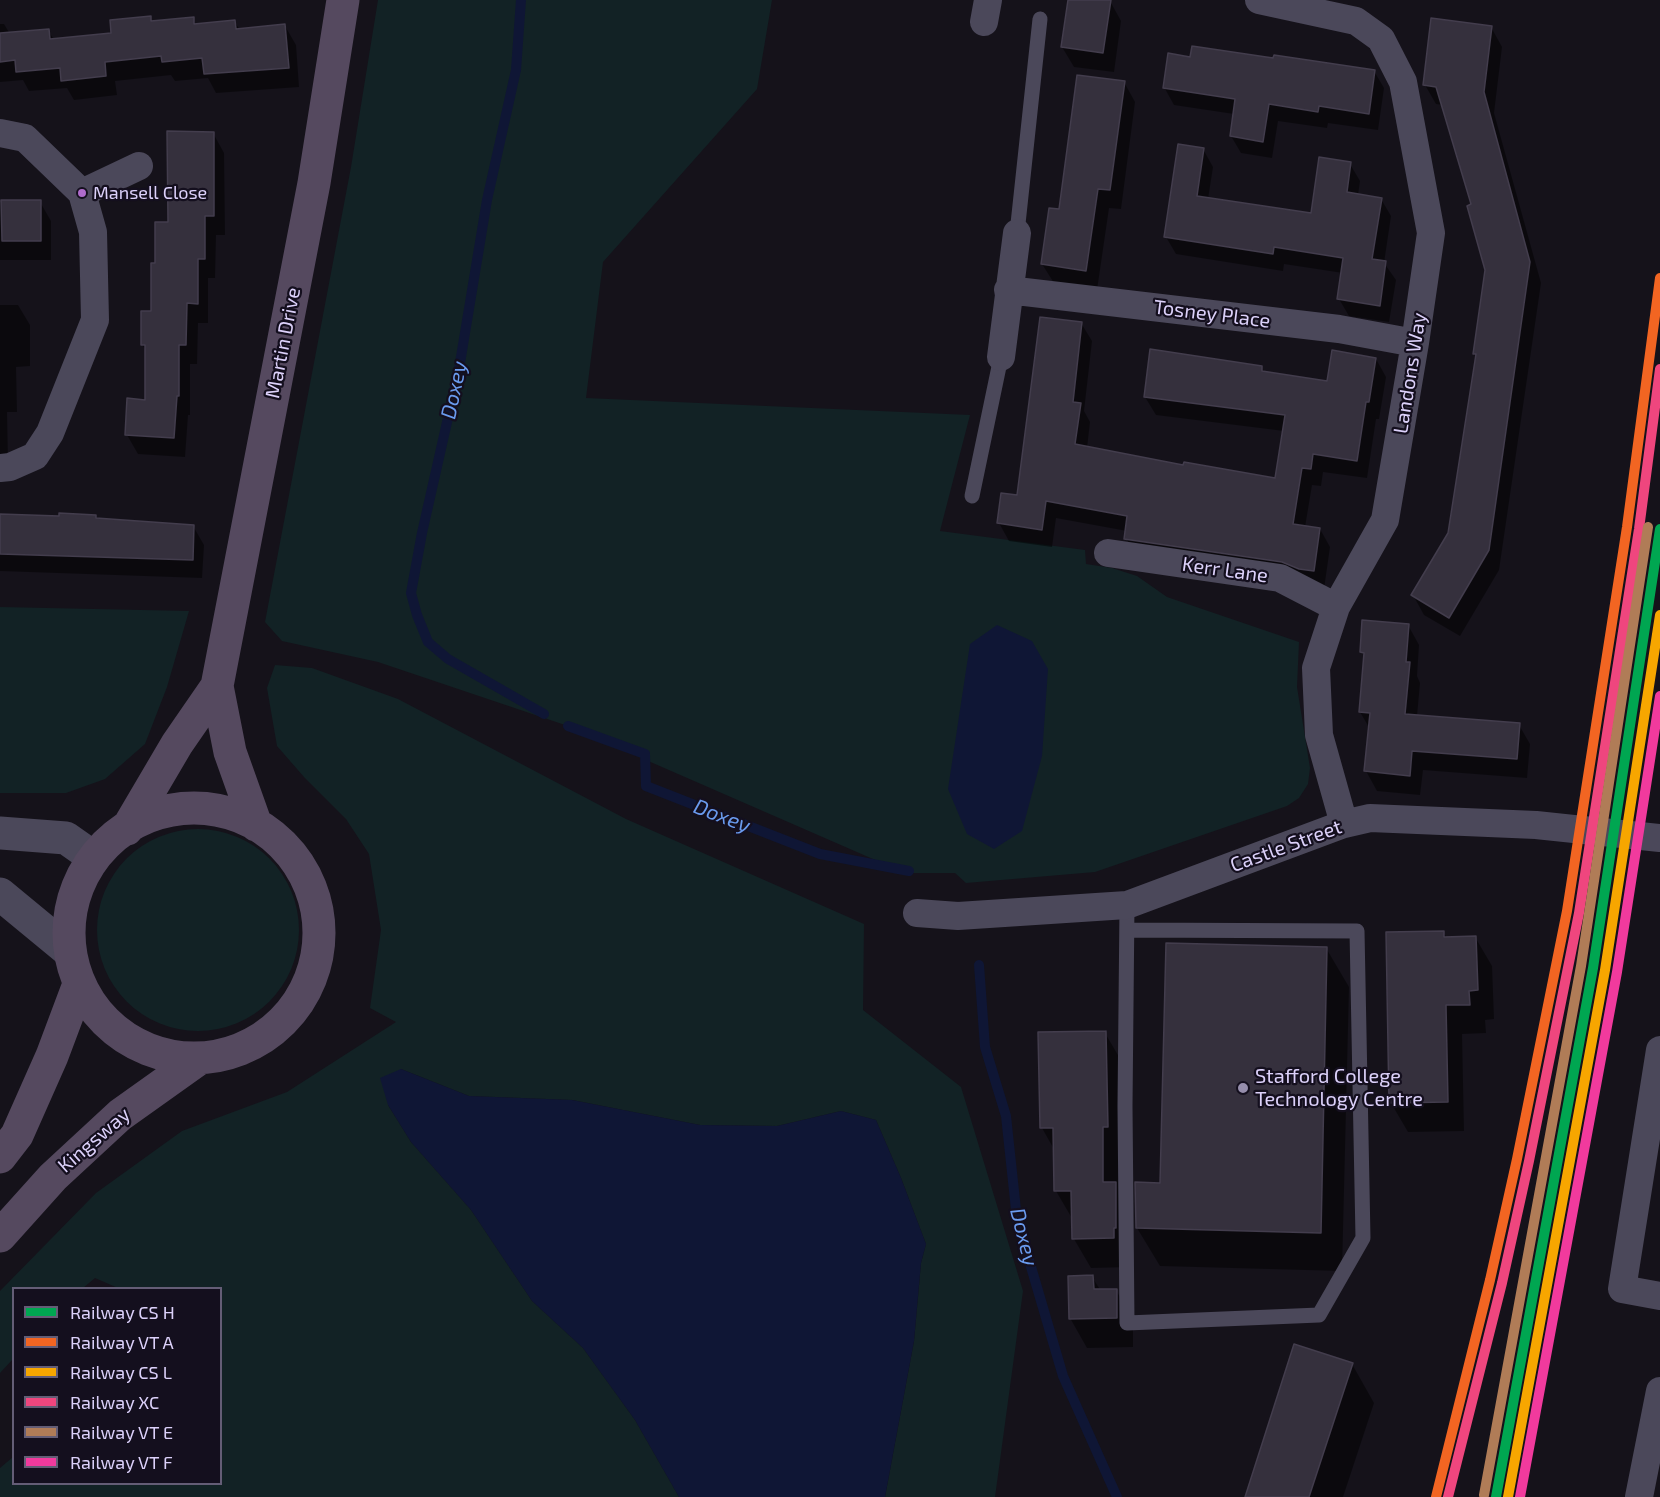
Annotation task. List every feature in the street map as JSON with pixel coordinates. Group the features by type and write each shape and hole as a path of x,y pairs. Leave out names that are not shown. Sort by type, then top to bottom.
{"main road":[{"name":"Martin Drive","path":"256,825 230,752 217,686 311,195 344,0"},
{"name":"Martin Drive","path":"127,829 177,744 217,686"},
{"name":"Kingsway","path":"206,807 244,817 282,842 309,882 320,921 319,955 306,992 281,1025 253,1046 222,1056 200,1058 183,1059 154,1053 123,1037 98,1015 79,984 69,951 69,918 76,887 93,857 108,841 127,829 154,813 206,807"},
{"path":"0,1157 17,1134 52,1056 79,984"},
{"name":"Kingsway","path":"0,1236 53,1177 120,1116 200,1058"}],"street":[{"name":"Landons Way","path":"1259,0 1353,10 1381,39 1403,82 1431,234 1385,520 1336,608 1316,668 1319,735 1344,824"},
{"path":"0,133 25,138 82,193 93,232 95,320 50,433 35,456 10,467 0,468"},
{"path":"82,193 139,166"},
{"path":"1001,357 1017,233"},
{"name":"Tosney Place","path":"1008,290 1339,329 1415,343"},
{"name":"Kerr Lane","path":"1108,553 1280,578 1336,608"},
{"name":"Castle Street","path":"917,913 958,916 1127,918 1344,824 1370,818 1536,825 1660,838"},
{"path":"0,833 66,838 93,857"},
{"path":"0,894 69,951"},
{"path":"1660,1050 1623,1289 1660,1296"},
{"path":"1639,1497 1660,1390"}],"lane":[{"path":"1017,233 1040,19"},
{"path":"972,496 1001,357"},
{"path":"1127,918 1357,931 1363,1238 1319,1315 1127,1323 1125,1106 1127,918"}],"shaded area":[{"path":"378,0 772,0 757,89 603,262 586,398 970,415 940,531 1085,550 1086,564 1112,568 1137,576 1167,597 1299,642 1297,687 1310,768 1308,784 1299,798 1287,806 1095,872 966,883 955,873 905,873 568,726 378,662 282,641 265,622 351,167"},
{"path":"0,607 189,611 167,687 145,744 105,779 66,793 0,793"},
{"path":"275,665 312,668 398,699 626,819 864,924 863,1010 961,1087 1023,1291 995,1497 885,1497 914,1341 921,1263 926,1244 876,1120 841,1111 777,1126 700,1125 572,1100 469,1096 401,1069 388,1105 411,1142 471,1210 532,1301 583,1348 635,1420 679,1497 0,1497 0,1468 12,1458 12,1485 222,1485 222,1287 116,1287 95,1278 84,1287 12,1287 12,1360 0,1373 0,1291 96,1193 182,1131 287,1092 396,1022 370,1008 381,930 369,854 346,819 277,746 267,688"},
{"path":"198,829 227,833 246,841 276,866 287,882 295,901 299,930 295,959 287,978 262,1008 246,1019 227,1027 198,1031 169,1027 150,1019 120,994 109,978 101,959 97,930 101,901 109,882 134,852 150,841 169,833"}],"water":[{"path":"997,625 1032,641 1048,669 1042,756 1022,831 994,849 967,834 948,789 970,644"},
{"path":"401,1069 469,1096 572,1100 700,1125 777,1126 841,1111 876,1120 926,1244 921,1263 914,1341 885,1497 679,1497 635,1420 583,1348 532,1301 471,1210 411,1142 388,1105 380,1078"}],"building":[{"path":"1068,0 1111,0 1103,53 1061,47"},
{"path":"151,16 151,21 194,17 194,24 235,20 236,29 285,24 289,68 204,74 202,58 162,62 161,56 105,62 106,76 61,81 60,68 16,72 15,60 0,62 0,33 49,29 50,39 111,33 110,20"},
{"path":"1431,18 1492,26 1484,92 1530,262 1489,550 1449,618 1411,595 1448,533 1476,354 1473,354 1485,270 1467,206 1471,204 1436,87 1423,85"},
{"path":"1192,46 1375,70 1369,114 1319,106 1318,112 1269,104 1263,142 1230,136 1235,99 1163,88 1168,53 1190,57"},
{"path":"1077,75 1125,81 1110,190 1098,189 1086,271 1041,264 1049,208 1059,209"},
{"path":"167,131 214,132 214,216 205,216 205,259 198,259 198,304 187,303 186,345 179,345 179,396 177,396 174,438 125,435 127,398 145,400 145,345 141,345 141,311 151,311 151,263 155,263 155,222 168,222"},
{"path":"1178,144 1204,148 1197,196 1311,213 1319,157 1351,162 1347,192 1382,198 1372,259 1386,261 1380,306 1337,299 1343,258 1274,247 1273,254 1164,237"},
{"path":"1,200 41,200 41,241 2,241"},
{"path":"1040,317 1082,322 1073,402 1081,403 1075,444 1183,465 1184,462 1275,478 1285,415 1144,397 1150,349 1262,366 1262,371 1327,381 1332,350 1376,358 1369,402 1366,402 1357,461 1313,454 1311,469 1302,468 1293,524 1320,528 1314,571 1299,569 1282,562 1124,539 1127,516 1046,501 1042,530 997,523 1001,493 1017,495"},
{"path":"59,513 194,525 193,560 0,554 0,514 59,516"},
{"path":"1362,620 1409,624 1406,662 1410,662 1405,714 1520,723 1517,759 1412,751 1410,776 1364,771 1370,713 1359,712 1364,653 1360,652"},
{"path":"1444,931 1444,937 1476,936 1478,990 1469,991 1470,1005 1446,1005 1448,1102 1389,1103 1386,932"},
{"name":"Stafford College Technology Centre","path":"1166,943 1327,947 1321,1233 1136,1228 1135,1182 1160,1183"},
{"path":"1106,1031 1108,1127 1103,1127 1103,1182 1116,1182 1116,1228 1114,1228 1114,1238 1072,1239 1071,1191 1054,1191 1053,1128 1040,1128 1038,1032"},
{"path":"1093,1275 1094,1289 1117,1289 1117,1318 1069,1319 1068,1276"},
{"path":"1294,1344 1353,1363 1309,1497 1245,1497"}],"waterway":[{"name":"Doxey","path":"521,0 516,70 487,200 459,369 422,533 411,593 428,642 448,659 544,714"},
{"name":"Doxey","path":"568,726 645,754 646,786 820,854 909,871"},
{"name":"Doxey","path":"979,965 985,1047 1006,1116 1017,1219 1063,1376 1117,1497"}],"transit line":[{"path":"1436,1497 1490,1280 1567,911 1627,527 1660,278"},
{"path":"1484,1495 1581,966 1648,527"},
{"path":"1496,1497 1593,968 1660,529"},
{"path":"1508,1497 1605,970 1660,615"},
{"path":"1520,1497 1617,972 1660,696"}],"rail line":[{"name":"XC","path":"1448,1497 1502,1283 1579,913 1639,529 1660,369"}],"place":[{"name":"Mansell Close","path":"82,193"},
{"name":"Stafford College Technology Centre","path":"1243,1088"}]}
